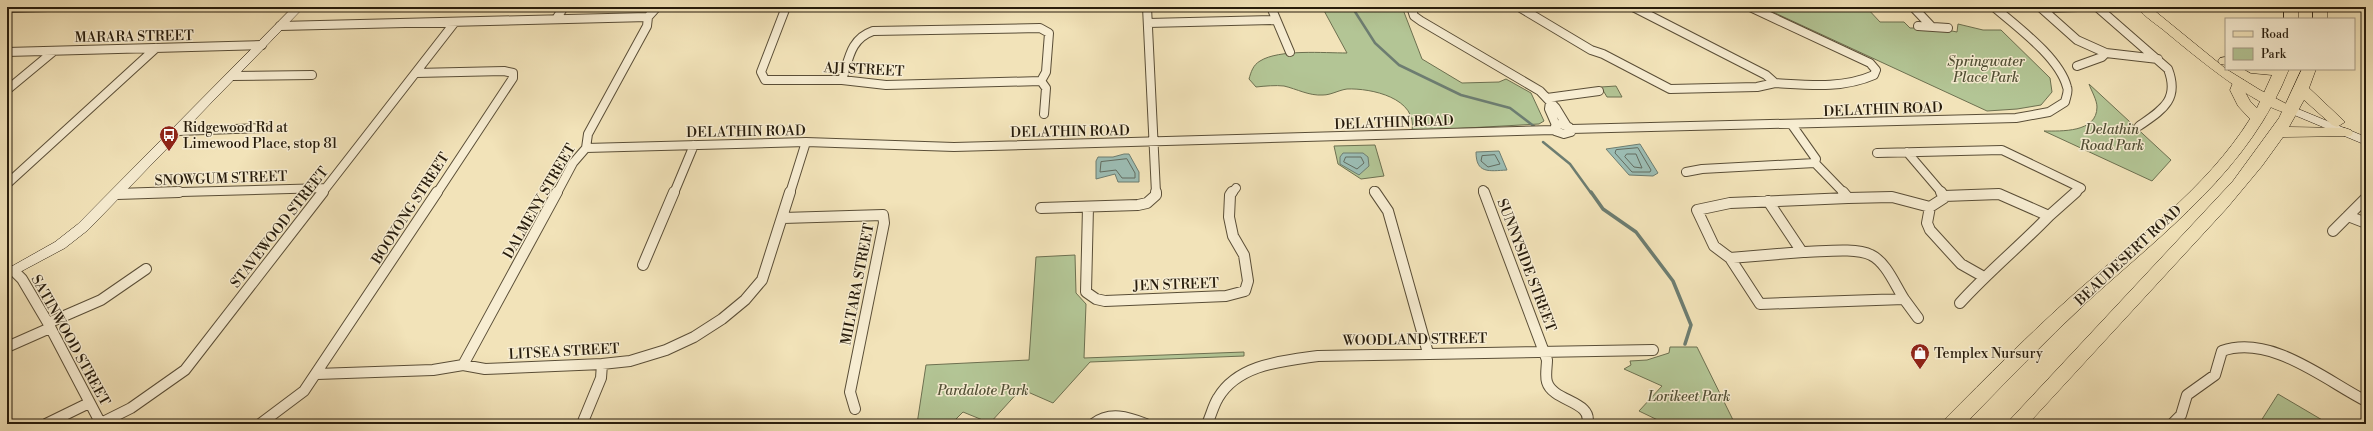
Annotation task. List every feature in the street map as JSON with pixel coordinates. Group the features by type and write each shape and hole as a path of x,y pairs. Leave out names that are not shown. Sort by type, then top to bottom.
{"highway":[{"path":"2291,7 2291,18"},
{"path":"2320,7 2320,18"},
{"path":"2231,70 2243,103 2258,118"},
{"name":"BEAUDESERT ROAD","path":"1952,424 2080,300 2205,184 2245,137 2258,118 2271,96 2282,70"},
{"name":"BEAUDESERT ROAD","path":"2016,424 2228,197 2279,132 2296,102 2309,70"},
{"path":"2296,102 2341,127"},
{"path":"2279,132 2341,127"}],"main road":[{"path":"11,273 60,245 83,227 299,7"},
{"path":"2143,7 2225,64"},
{"path":"2159,7 2225,63"},
{"path":"2234,70 2271,96 2296,102 2366,141"},
{"path":"2341,127 2366,134"}],"street":[{"path":"13,8 48,7"},
{"path":"556,19 564,7"},
{"name":"DALMENY STREET","path":"463,365 573,163 586,148 588,134 647,26 648,17 657,7"},
{"name":"AJI STREET","path":"786,7 761,72 765,80 842,80 886,85 1041,81"},
{"path":"1041,208 1138,205 1153,199 1156,195 1147,7"},
{"path":"1271,7 1290,52"},
{"path":"1410,7 1414,16 1421,21 1532,86 1562,115 1569,128"},
{"path":"1519,7 1591,50 1603,54 1655,83 1670,89 1757,87 1775,83 1793,86 1854,84 1874,75 1876,70 1870,63 1750,7"},
{"path":"1632,7 1766,75 1775,83"},
{"path":"1913,7 1931,26"},
{"name":"DELATHIN ROAD","path":"586,148 806,142 954,148 1555,128 1566,134 1570,133 1569,128 1792,124 2038,117 2059,109 2065,104 2069,89 2061,72 1994,7"},
{"path":"2041,8 2078,7"},
{"path":"2098,7 2158,59 2168,69 2175,82 2171,97 2164,108 2139,126"},
{"path":"2041,8 2077,40 2106,53 2158,59"},
{"path":"280,26 648,17"},
{"path":"1148,23 1276,20"},
{"name":"STAVEWOOD STREET","path":"101,424 131,408 185,370 455,22"},
{"path":"1918,26 1948,28"},
{"path":"842,80 854,40 862,34 873,32 1040,28 1047,30 1049,33 1046,72 1041,81 1046,88 1044,114"},
{"name":"MARARA STREET","path":"7,52 262,45"},
{"path":"7,184 156,48"},
{"path":"7,90 54,51"},
{"path":"2077,66 2102,57 2106,53"},
{"name":"BOOYONG STREET","path":"260,424 304,391 317,374 513,78 513,73 504,71 416,73"},
{"path":"232,76 312,75"},
{"path":"1548,100 1599,92"},
{"path":"1548,100 1549,109 1555,128"},
{"path":"1792,124 1816,159 1815,163"},
{"path":"178,131 265,128"},
{"name":"LITSEA STREET","path":"317,374 433,370 463,365 485,369 602,364 630,360 666,350 694,337 722,319 745,300 762,280 806,142"},
{"path":"643,265 694,145"},
{"path":"1877,153 2002,150 2081,188 2049,216 2016,250 1984,277 1960,303"},
{"path":"1907,152 1944,196"},
{"path":"1686,172 1702,169 1815,163 1829,176 1848,198"},
{"name":"SNOWGUM STREET","path":"117,194 326,188"},
{"name":"JEN STREET","path":"1088,207 1086,292 1091,296 1105,301 1226,296 1245,291 1248,281 1244,255 1233,236 1229,217 1230,195 1236,188"},
{"name":"SUNNYSIDE STREET","path":"1483,190 1548,360 1547,382 1552,390 1561,398 1582,407 1587,413 1587,424"},
{"path":"1374,191 1388,211 1428,353"},
{"path":"1904,299 1760,304 1730,258 1714,246 1707,235 1697,210 1730,202 1892,197 1930,206 1944,198 1944,196 1999,194 2049,216"},
{"path":"2333,231 2366,198"},
{"path":"1768,201 1802,252"},
{"path":"1930,206 1927,223 1930,230 1961,264 1984,277"},
{"name":"MILTARA STREET","path":"783,218 883,215 884,223 850,392 855,409"},
{"path":"2348,216 2366,223"},
{"path":"1730,258 1802,252 1862,251 1876,258 1918,318"},
{"path":"7,347 101,300 146,269"},
{"name":"SATINWOOD STREET","path":"11,273 22,279 49,326 101,424"},
{"path":"2172,424 2178,420 2182,414 2187,395 2215,375 2222,350 2231,347 2270,350 2286,355 2301,362 2345,391 2366,401"},
{"name":"WOODLAND STREET","path":"1207,424 1219,397 1233,381 1272,363 1318,356 1544,350 1653,350"},
{"path":"582,424 601,378 602,364"},
{"path":"46,424 89,403"},
{"path":"1093,424 1106,416 1116,416 1146,424"}],"green space":[{"path":"1322,7 1402,7 1422,59 1462,83 1499,82 1506,79 1531,93 1544,121 1539,124 1412,131 1412,120 1408,110 1391,97 1380,93 1368,90 1347,89 1326,95 1318,95 1284,86 1256,87 1249,79 1252,71 1260,61 1268,57 1302,52 1347,53"},
{"name":"Springwater Place Park","path":"1762,7 1866,7 1880,22 1904,22 1910,28 1937,28 1957,32 1958,24 1983,30 2001,30 2050,78 2052,92 2041,105 2017,109 1987,111"},
{"name":"Delathin Road Park","path":"2089,84 2171,160 2152,181 2044,131 2077,129 2091,122 2095,115 2097,104"},
{"path":"1616,86 1622,97 1607,97 1601,87"},
{"path":"1375,145 1384,176 1361,179 1338,164 1334,146"},
{"name":"Pardalote Park","path":"1075,255 1076,293 1086,304 1084,358 1244,352 1244,356 1090,362 1053,403 1021,389 990,423 963,412 951,424 917,424 926,365 1029,360 1036,257"},
{"name":"Lorikeet Park","path":"1670,347 1697,347 1735,424 1666,424 1639,411 1662,386 1624,369 1631,365 1630,361 1647,360 1669,353"},
{"path":"2278,394 2329,424 2259,424"}],"water":[{"path":"1640,144 1658,173 1653,176 1629,175 1606,149"},
{"path":"1499,151 1507,170 1489,171 1481,168 1478,164 1476,152"},
{"path":"1343,153 1363,153 1368,157 1369,166 1359,175 1340,164 1340,157"},
{"path":"1129,154 1139,172 1139,182 1118,182 1115,174 1096,179 1096,161 1098,157 1113,157"}],"waterway":[{"path":"1352,7 1375,43 1399,65 1461,95 1510,108 1535,127"},
{"path":"1543,142 1570,164 1591,193"},
{"path":"1591,192 1603,209 1636,232 1673,281 1691,325 1685,344"}],"place":[{"name":"Ridgewood Rd at Limewood Place, stop 81","path":"169,152"},
{"name":"Templex Nursury","path":"1920,370"}]}
